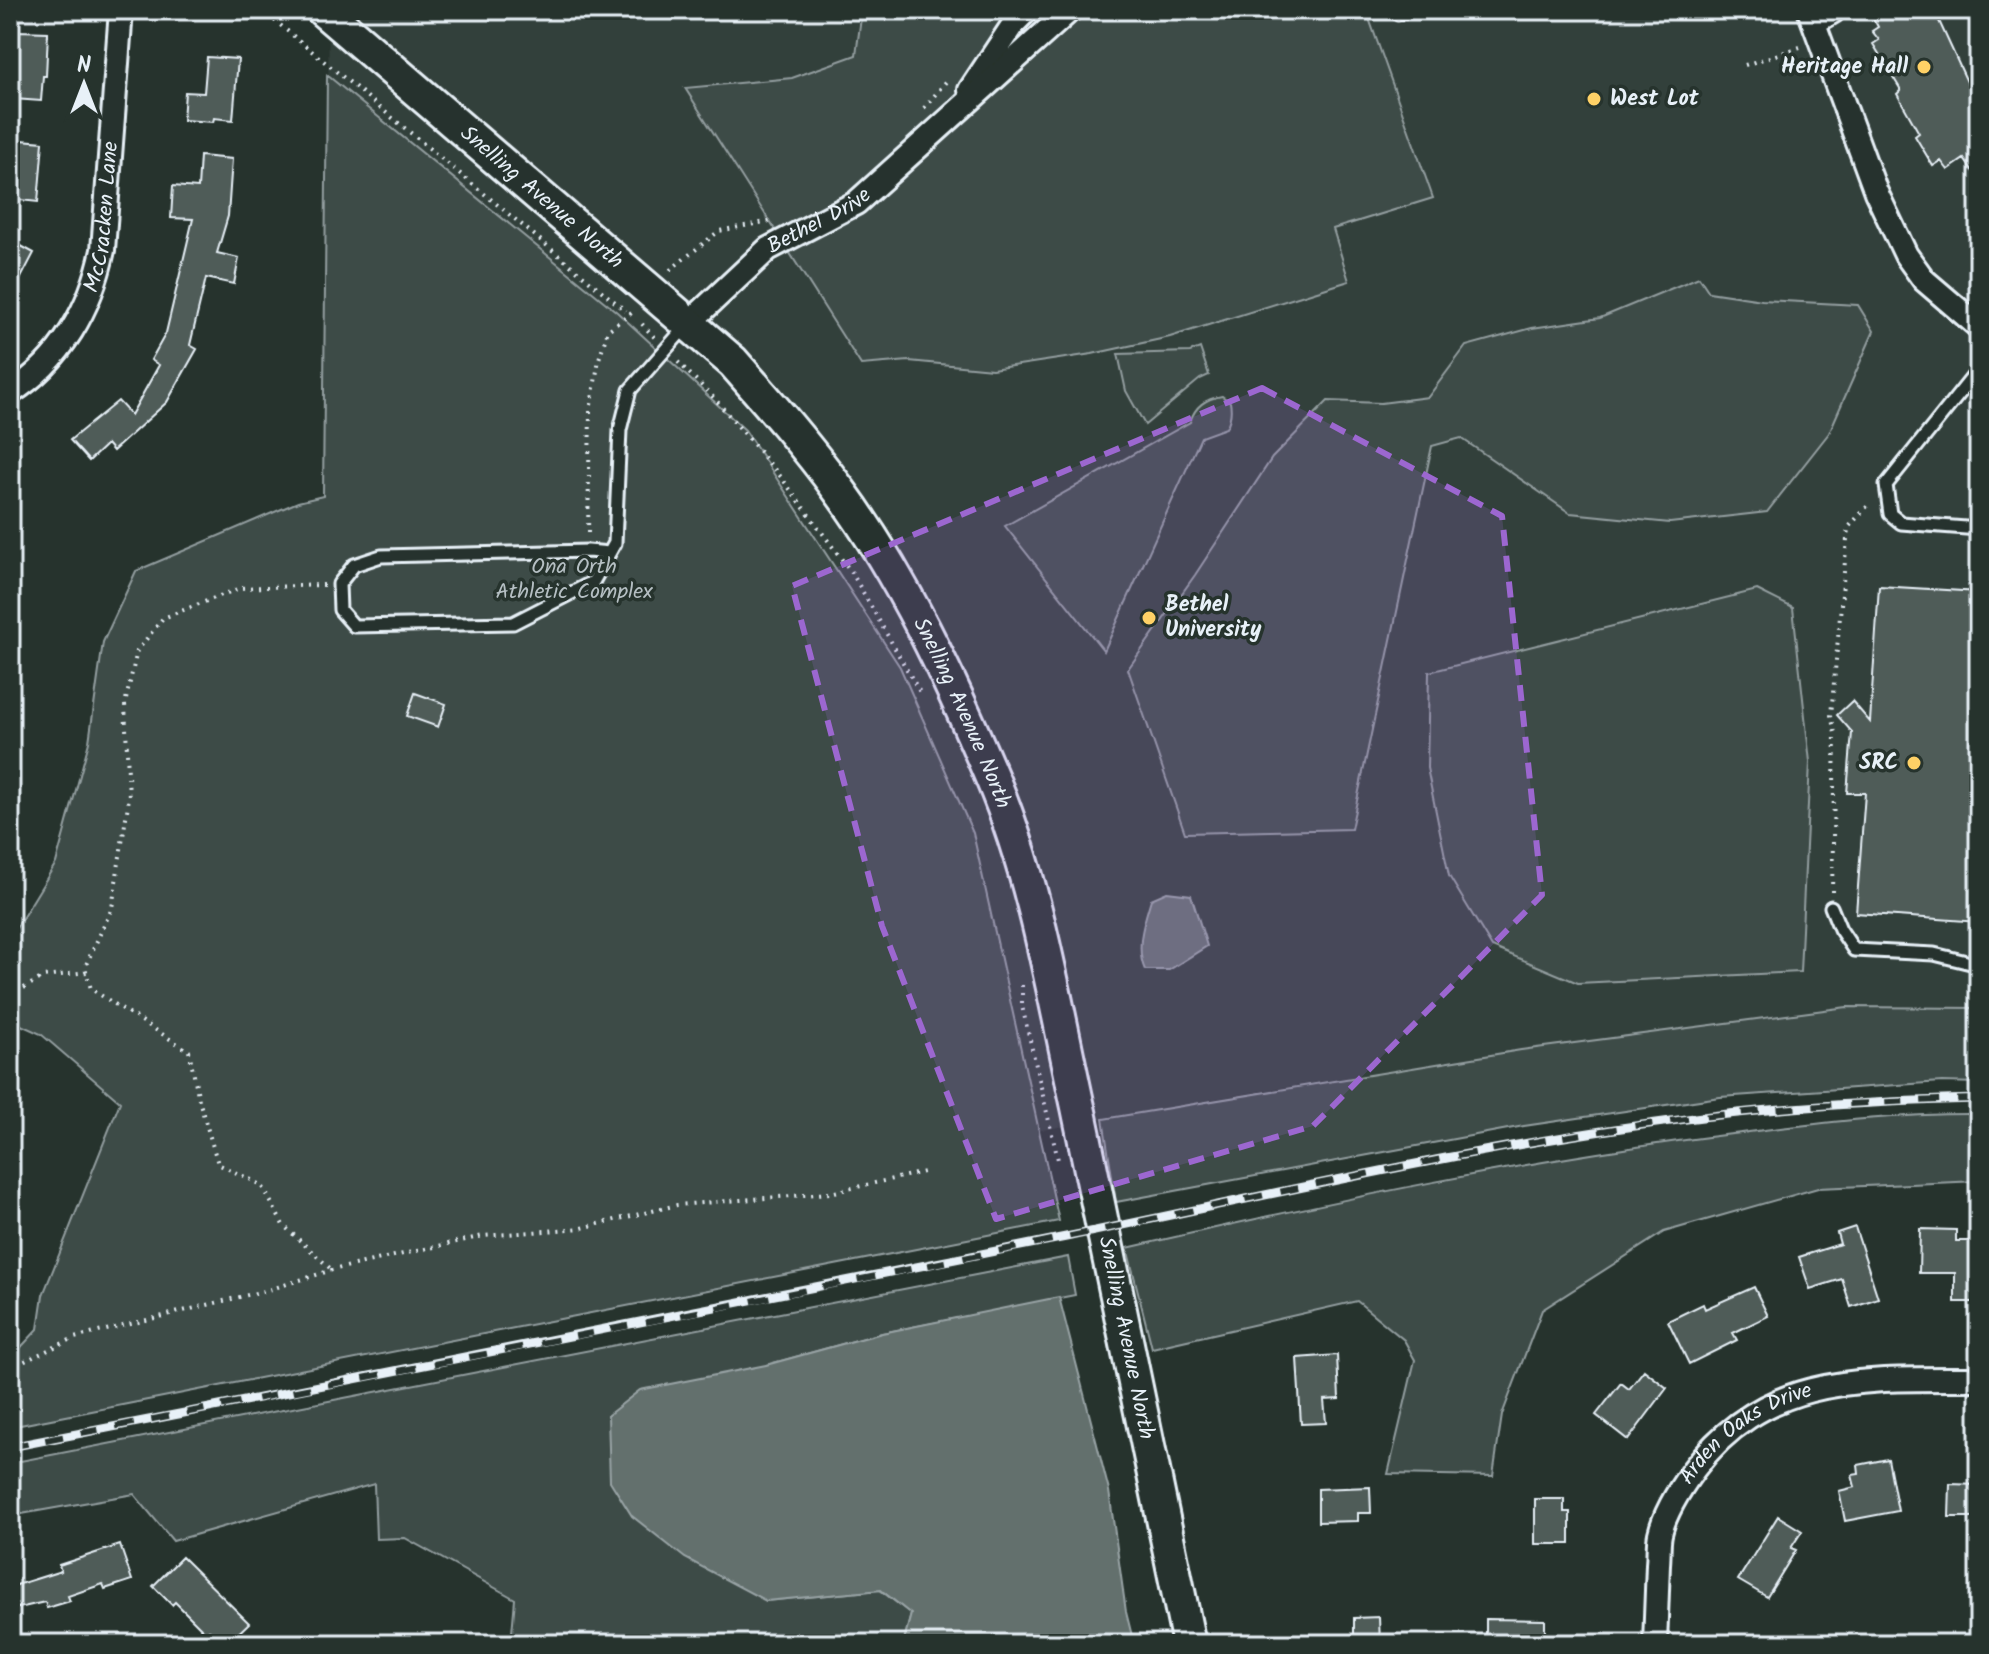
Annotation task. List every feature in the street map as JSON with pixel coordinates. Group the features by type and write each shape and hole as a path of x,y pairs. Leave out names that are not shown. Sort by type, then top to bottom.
{"street":[{"name":"McCracken Lane","path":"10,393 47,362 70,335 87,304 99,270 121,10"},
{"name":"Snelling Avenue North","path":"323,10 733,362 792,429 841,492 919,623 993,781 1021,862 1047,965 1189,1644"},
{"name":"Bethel Drive","path":"952,118 1015,22 1027,10"},
{"name":"Bethel Drive","path":"688,324 768,249 856,203 1070,10"},
{"path":"1812,19 1876,192 1906,255 1924,280 1979,327"},
{"name":"Arden Oaks Drive","path":"1655,1644 1660,1533 1680,1489 1705,1455 1734,1428 1786,1396 1831,1384 1874,1380 1979,1379"}],"lane":[{"path":"1398,14 1411,10"},
{"path":"1812,19 1836,16 1840,10"},
{"path":"609,553 381,556 354,565 339,584 340,610 354,626 513,623 593,582 615,543 620,430 630,390 688,324"},
{"path":"1979,369 1886,485 1890,514 1901,523 1979,529"},
{"path":"1831,907 1840,929 1854,950 1934,954 1979,965"}],"path":[{"path":"262,10 631,314 608,330 597,372 590,411 588,551"},
{"path":"1745,65 1800,47"},
{"path":"924,108 954,72"},
{"path":"674,266 719,231 781,218"},
{"path":"683,368 716,400 781,477 852,573 925,701"},
{"path":"1831,907 1835,733 1831,715 1848,528 1886,485"},
{"path":"332,1270 283,1225 262,1185 218,1164 199,1100 189,1051 91,989 85,967 112,908 129,798 125,704 137,651 163,618 240,588 339,584"},
{"path":"10,996 43,977 87,972"},
{"path":"1022,980 1022,1006 1063,1177"},
{"path":"10,1368 74,1338 268,1290 332,1270 483,1236 582,1228 677,1205 830,1193 928,1171"}],"highlighted area":[{"path":"1262,388 1502,516 1542,895 1313,1126 996,1219 882,926 792,586"}],"shaded area":[{"name":"Bethel University","path":"329,10 1979,10 1979,1008 1847,1007 1521,1050 1244,1094 582,1212 323,496"},
{"path":"1167,892 1191,895 1207,946 1169,970 1145,970 1141,944 1151,899"},
{"path":"1059,1297 1109,1491 1126,1612 1134,1644 903,1644 911,1614 881,1590 766,1601 685,1558 632,1516 610,1481 608,1415 640,1390 766,1365 882,1333"}],"green space":[{"path":"862,10 1366,10 1433,198 1333,229 1349,281 1170,337 1092,354 992,369 909,361 861,365 685,88 792,78 856,55"},
{"name":"Ona Orth Athletic Complex","path":"327,75 617,312 745,430 900,667 973,833 1059,1221 10,1427 10,1359 38,1329 43,1295 120,1102 41,1034 10,1020 10,938 56,863 89,742 103,642 136,571 298,502 323,496"},
{"path":"1699,277 1709,292 1762,300 1858,305 1874,331 1829,433 1767,512 1670,523 1570,513 1461,438 1432,446 1351,829 1185,833 1128,669 1272,458 1328,401 1381,403 1428,397 1466,346 1532,328 1600,318"},
{"path":"1200,348 1209,375 1145,425 1126,391 1118,354 1190,352"},
{"path":"1222,396 1230,402 1228,425 1201,437 1104,651 1005,526 1190,422 1202,404"},
{"path":"1757,590 1793,608 1810,762 1800,972 1578,983 1492,947 1449,876 1427,768 1429,672"},
{"path":"1847,1007 1979,1008 1979,1083 1942,1082 1720,1097 1524,1126 1116,1202 1103,1119 1521,1050"},
{"path":"1979,1114 1979,1181 1818,1188 1664,1232 1542,1310 1502,1415 1493,1476 1388,1474 1415,1360 1404,1340 1357,1301 1152,1348 1127,1248 1353,1198 1656,1144 1886,1117"},
{"path":"1068,1257 1075,1295 882,1333 766,1365 766,1601 880,1590 911,1614 903,1644 511,1644 515,1599 405,1538 376,1539 374,1484 173,1541 134,1494 10,1516 10,1463"}],"building":[{"name":"Heritage Hall","path":"1869,10 1934,10 1979,108 1979,180 1964,159 1948,170 1941,161 1933,166 1915,136 1919,133 1897,94 1901,90 1873,44 1879,40 1872,31 1878,27"},
{"path":"18,31 48,32 46,76 43,76 41,101 14,99"},
{"path":"207,57 238,59 233,120 183,120 185,92 204,93"},
{"path":"10,139 43,142 38,202 11,199"},
{"path":"200,156 232,159 228,216 217,253 239,258 234,284 206,278 190,345 197,349 167,402 113,451 107,444 89,461 70,440 118,401 131,415 159,365 151,360 166,333 193,219 171,218 173,186 198,188"},
{"path":"10,240 34,253 10,299"},
{"name":"SRC","path":"1879,586 1979,592 1979,922 1856,913 1865,793 1847,793 1852,732 1837,715 1852,701 1870,722"},
{"path":"415,693 446,704 438,727 407,716"},
{"path":"1855,1227 1878,1298 1851,1307 1842,1279 1810,1289 1799,1257 1840,1244 1837,1233"},
{"path":"1920,1229 1956,1230 1956,1241 1979,1241 1979,1302 1955,1302 1955,1273 1919,1273"},
{"path":"1754,1287 1768,1316 1733,1333 1737,1340 1689,1364 1668,1321 1703,1304 1705,1309"},
{"path":"1337,1355 1339,1399 1324,1400 1326,1423 1301,1424 1297,1358"},
{"path":"1644,1370 1667,1388 1628,1440 1596,1415 1621,1383 1629,1389"},
{"path":"1888,1459 1898,1511 1845,1521 1839,1491 1855,1487 1852,1475 1859,1474 1858,1465"},
{"path":"1950,1484 1979,1485 1979,1517 1949,1517"},
{"path":"1370,1487 1371,1513 1358,1513 1358,1521 1318,1522 1318,1489"},
{"path":"1535,1499 1564,1499 1564,1512 1570,1512 1570,1544 1535,1544"},
{"path":"1778,1516 1802,1531 1791,1548 1796,1550 1767,1597 1738,1580"},
{"path":"120,1545 132,1580 105,1589 103,1584 68,1596 70,1601 47,1608 45,1602 10,1610 10,1587 61,1571 59,1565"},
{"path":"182,1557 249,1623 227,1644 223,1644 209,1630 206,1633 175,1602 172,1605 153,1586"},
{"path":"1379,1617 1380,1644 1354,1644 1354,1618"},
{"path":"1486,1619 1545,1620 1545,1644 1486,1644"}],"railway":[{"path":"10,1447 1561,1137 1791,1108 1979,1099"}],"place":[{"name":"Heritage Hall","path":"1924,67"},
{"name":"West Lot","path":"1594,99"},
{"name":"Bethel University","path":"1149,618"},
{"name":"SRC","path":"1914,763"}]}
